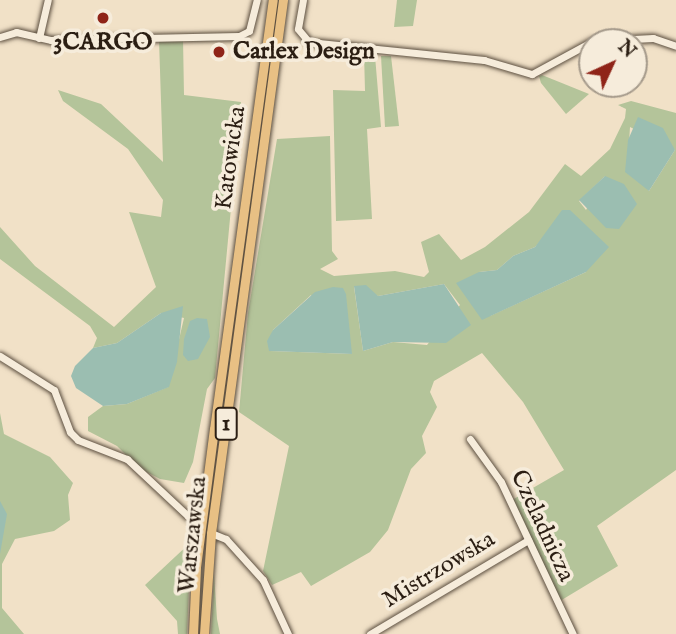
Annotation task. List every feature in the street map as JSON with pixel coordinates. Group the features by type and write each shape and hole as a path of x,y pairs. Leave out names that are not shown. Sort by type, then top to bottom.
{"main road":[{"name":"Katowicka","path":"228,323 273,0"},
{"name":"Katowicka","path":"240,316 283,0"},
{"name":"Warszawska","path":"204,634 211,533 240,316"},
{"name":"Warszawska","path":"193,634 202,522 228,323"}],"street":[{"path":"39,38 48,0"},
{"path":"0,37 16,32 39,38 239,36 249,31 257,0"},
{"path":"303,0 298,29 309,42 484,60 532,74 593,41 653,38 676,46"},
{"path":"0,356 54,390 70,432 78,440 127,459 188,516 202,522"},
{"name":"Czeladnicza","path":"470,439 493,468 573,634"},
{"path":"211,533 226,539 263,580 288,634"},
{"name":"Mistrzowska","path":"370,634 528,540"}],"shaded area":[{"path":"397,0 417,0 413,26 394,27"},
{"path":"183,38 184,95 241,102 215,378 207,389 193,462 184,483 160,479 139,468 117,446 88,431 88,417 103,406 127,404 168,387 184,318 161,313 117,343 93,348 97,338 90,326 0,259 0,227 35,266 114,327 156,287 129,212 161,217 163,200 128,149 63,101 58,90 101,104 163,162 159,40"},
{"path":"364,53 375,56 381,127 367,129 372,219 336,221 333,90 365,91"},
{"path":"381,56 391,56 399,126 385,127"},
{"path":"539,76 578,90 578,98 584,98 566,114 541,83"},
{"path":"631,101 676,113 676,470 597,526 618,566 560,601 512,500 564,470 523,402 482,353 434,381 430,392 437,407 422,436 426,453 411,469 388,530 370,552 311,586 301,572 272,585 263,571 289,446 239,412 248,313 277,139 330,136 332,251 338,259 320,269 334,276 395,271 424,277 429,272 421,242 439,234 461,260 485,247 529,212 565,164 581,176 610,149 625,118 626,109 618,105","holes":["630,127 675,150 649,191 628,160","605,176 586,210 579,201","550,230 586,272 490,316 479,272 497,270 513,256 535,247","444,284 460,305 427,345 393,342 363,351 354,287 378,296","311,295 352,354 270,351 273,330"]},
{"path":"638,117 663,128 675,150 649,191 625,172 628,140"},
{"path":"605,176 624,184 637,204 619,229 606,228 579,200"},
{"path":"562,210 570,210 609,247 586,272 482,320 456,283 479,272 497,270 513,256 535,247"},
{"path":"444,284 471,325 446,343 393,342 363,351 354,286 366,285 378,296"},
{"path":"333,287 343,288 346,294 352,354 269,351 267,341 273,330 315,292"},
{"path":"183,306 177,362 169,387 127,404 103,406 76,388 71,376 75,366 93,348 117,343 161,313"},
{"path":"197,318 207,319 210,337 198,359 188,361 183,355 184,339 190,321"},
{"path":"0,413 4,434 50,457 73,483 68,495 70,520 54,531 15,539 2,564 2,608 24,634 0,634"},
{"path":"0,501 7,514 0,554"},
{"path":"191,542 187,634 178,634 177,621 145,585"},
{"path":"214,573 217,619 220,634 211,634"}],"place":[{"name":"3CARGO","path":"103,18"},
{"name":"Carlex Design","path":"219,52"}]}
